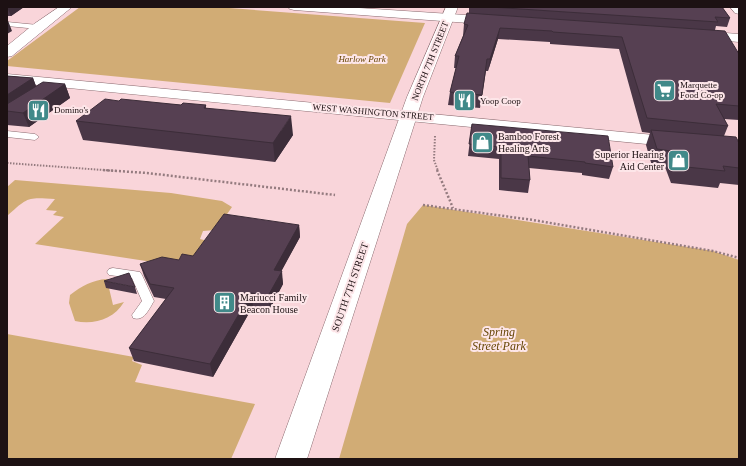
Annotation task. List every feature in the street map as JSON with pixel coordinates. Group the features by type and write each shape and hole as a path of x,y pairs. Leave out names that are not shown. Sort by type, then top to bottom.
{"street":[{"path":"7,52 66,7"},
{"path":"294,7 450,12 504,22"},
{"path":"736,7 739,11"},
{"name":"NORTH 7TH STREET","path":"409,116 415,97 450,12"},
{"path":"684,34 739,38"},
{"name":"WEST WASHINGTON STREET","path":"7,78 54,87 409,116 739,148"},
{"name":"SOUTH 7TH STREET","path":"292,459 409,116"}],"lane":[{"path":"7,24 38,27"},
{"path":"7,134 35,137"},
{"path":"113,272 136,275 148,300 138,315"}],"path":[{"path":"435,130 434,160 442,184 453,208"},
{"path":"7,163 147,173 335,195"},
{"path":"423,205 533,220 713,251 739,258"}],"green space":[{"name":"Harlow Park","path":"80,7 216,7 425,23 390,103 7,66 7,61"},
{"path":"15,180 171,193 222,201 232,207 216,230 203,231 200,239 212,242 195,265 172,265 35,244 64,217 53,215 57,211 46,210 55,199 39,198 33,198 24,202 7,216 7,187"},
{"name":"Spring Street Park","path":"423,205 713,251 739,260 739,459 339,459 407,224"},
{"path":"107,279 112,281 109,288 113,305 124,302 120,308 109,317 103,319 89,322 75,321 69,303 70,295 87,284"},
{"path":"7,334 134,357 132,361 142,365 135,382 255,404 231,459 7,459"}],"building":[{"path":"490,7 722,7 730,18 715,17 718,22"},
{"path":"467,13 725,31 739,54 739,106 716,104 728,126 647,118 622,37 500,28 490,59 487,59 482,95 450,92 459,56 455,56 468,25 464,24"},
{"path":"7,76 33,78 7,95"},
{"path":"43,82 65,84 23,113 7,111 7,104"},
{"path":"105,99 119,101 121,99 181,105 183,103 206,105 204,108 291,116 273,143 76,121"},
{"path":"472,124 608,136 613,167 585,162 528,156 530,180 501,178 501,147 469,144"},
{"path":"651,130 736,137 739,143 739,168 723,166 725,171 677,166 671,151 657,149"},
{"name":"Mariucci Family Beacon House","path":"224,214 299,225 274,270 282,271 268,296 251,293 210,364 129,348 174,288 150,284 140,264 162,257 179,260 182,254 193,256"},
{"path":"129,273 135,287 104,281"}],"place":[{"name":"Marquette Food Co-op","path":"665,90"},
{"name":"Yoop Coop","path":"465,101"},
{"name":"Domino's","path":"39,110"},
{"name":"Bamboo Forest Healing Arts","path":"483,142"},
{"name":"Superior Hearing Aid Center","path":"679,160"},
{"name":"Mariucci Family Beacon House","path":"224,303"}]}
